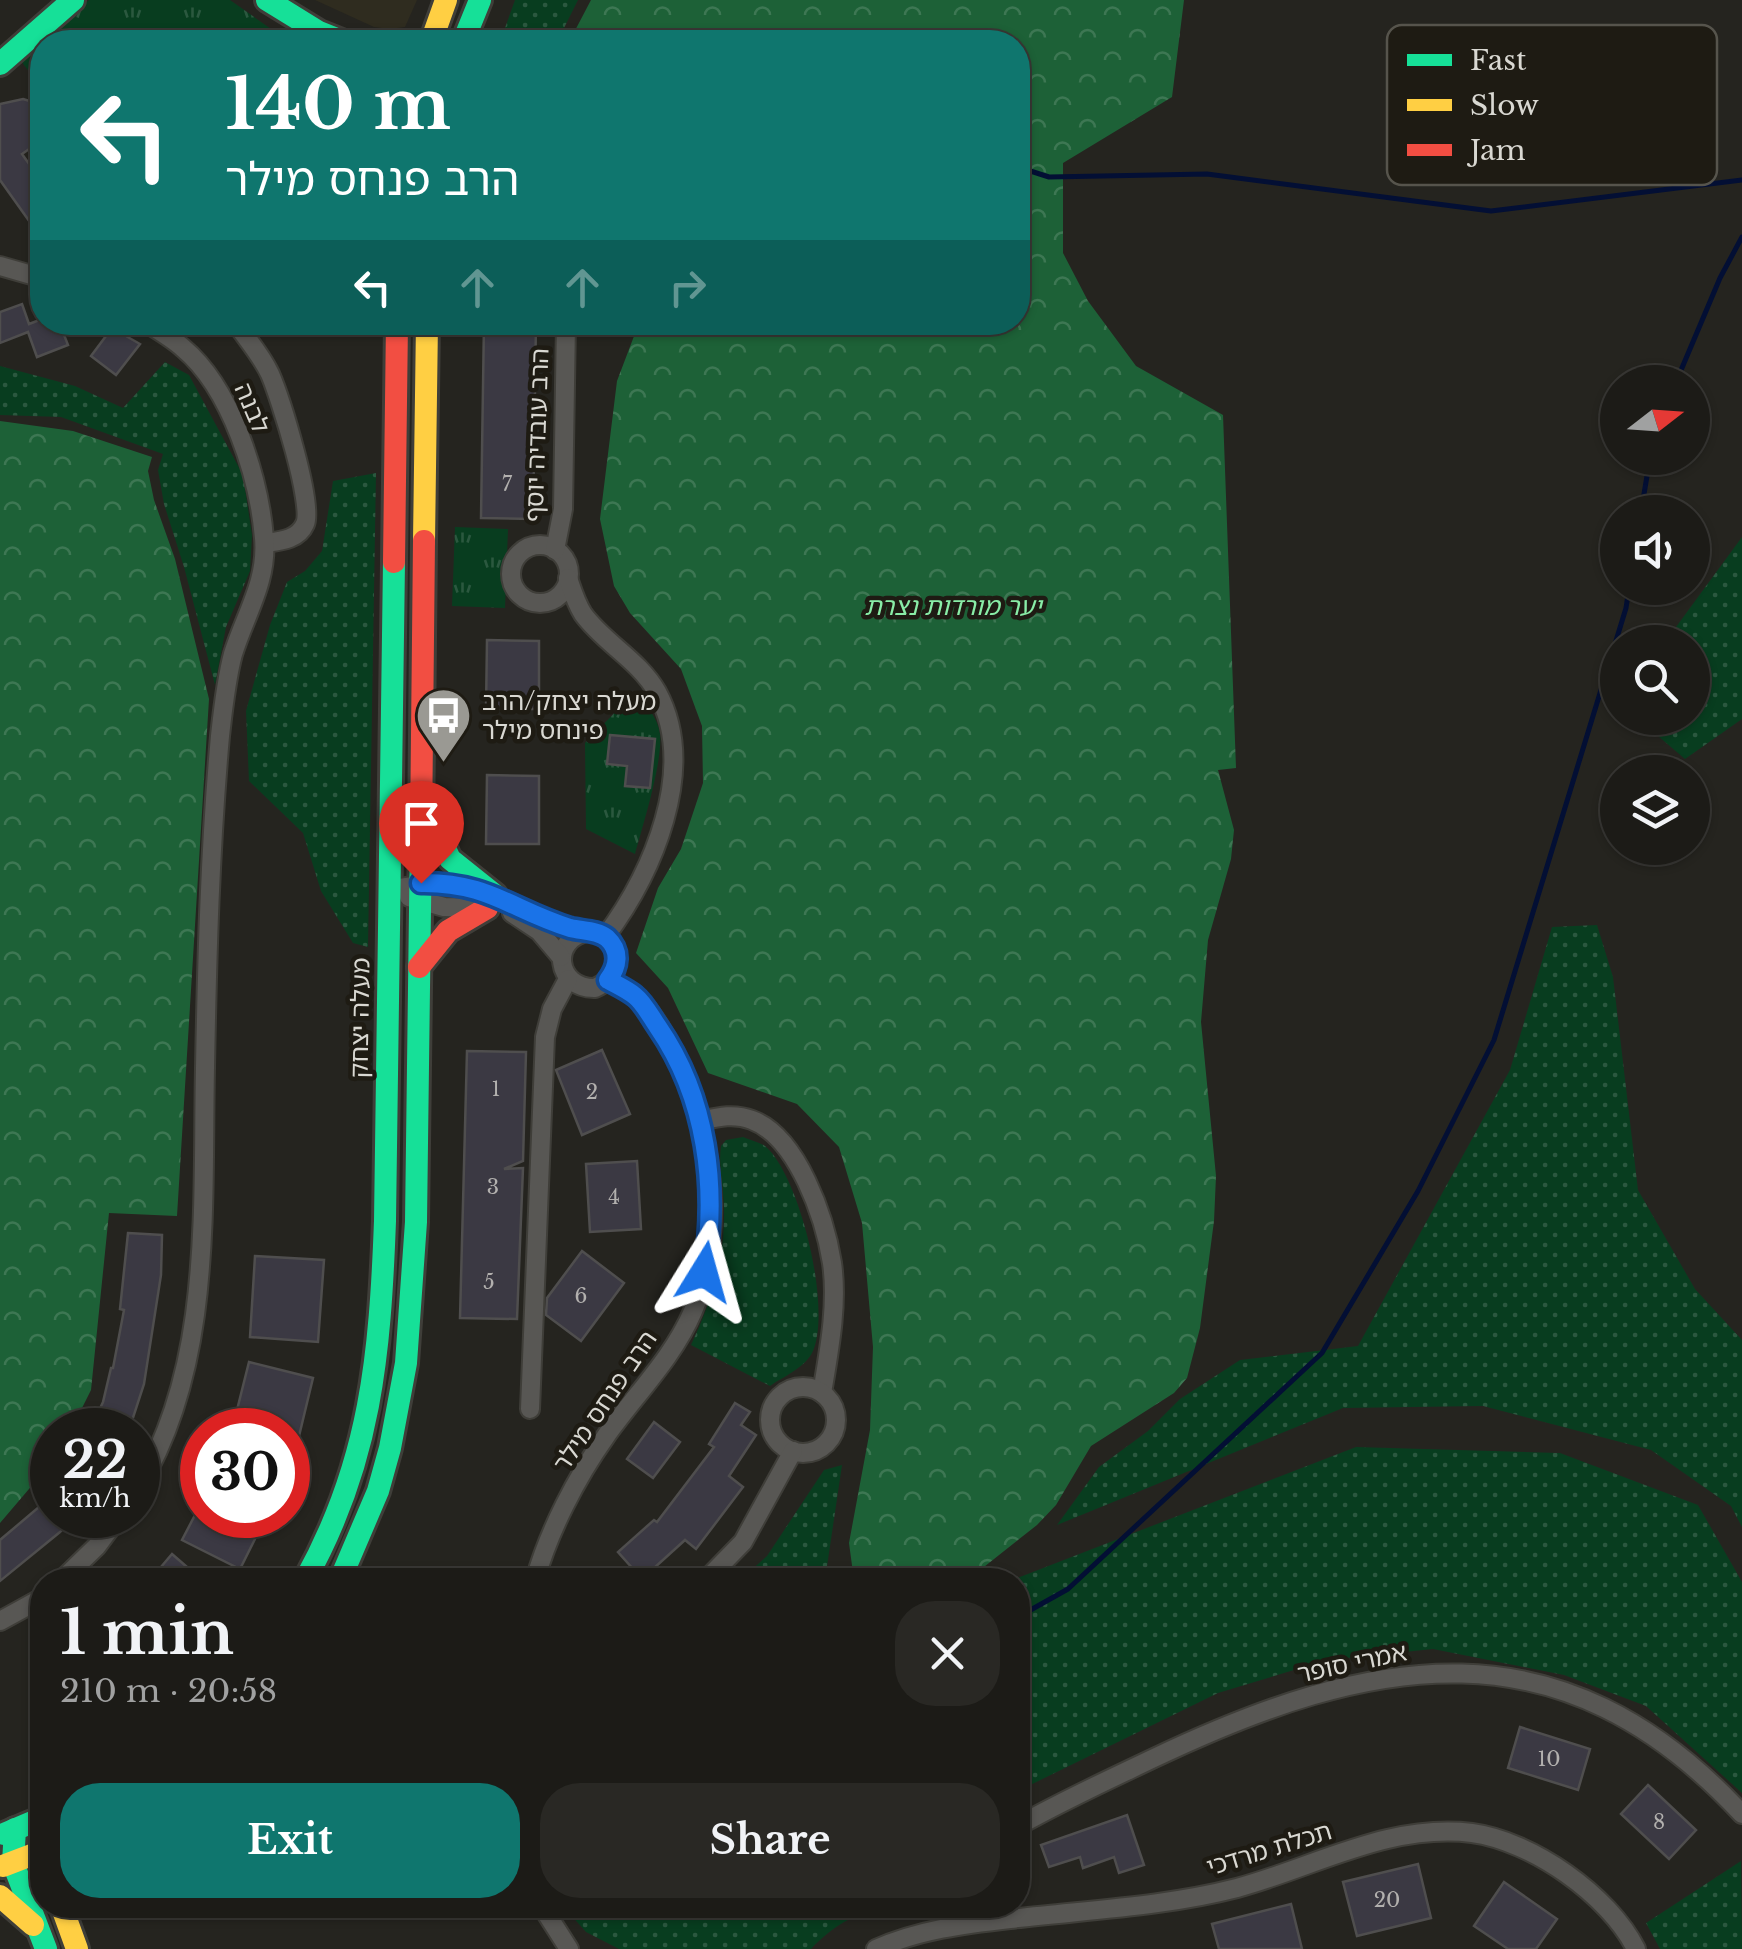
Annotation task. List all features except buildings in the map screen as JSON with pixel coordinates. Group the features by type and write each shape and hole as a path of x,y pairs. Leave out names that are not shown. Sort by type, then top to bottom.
{"street":[{"path":"39,30 73,0"},
{"path":"267,0 316,30"},
{"path":"435,30 446,0"},
{"path":"469,30 480,0"},
{"path":"0,64 30,38"},
{"path":"0,266 30,275"},
{"name":"לבנה","path":"160,1447 180,1390 198,1294 208,907 220,734 233,655 257,596 265,543 255,489 231,414 216,386 184,348 164,335"},
{"path":"245,335 261,357 279,395 308,510 306,522 294,536 265,543"},
{"name":"מעלה יצחק","path":"311,1568 344,1500 366,1430 376,1371 385,1221 397,335"},
{"path":"346,1568 385,1474 406,1375 416,1222 427,335"},
{"name":"הרב עובדיה יוסף","path":"555,550 563,508 566,335"},
{"path":"421,795 442,851 452,865 491,902 597,934 615,949 616,968 608,980 595,988 585,988 568,979 562,971 561,956 573,936 597,934 630,904 658,844 673,776 666,719 657,692 624,653 594,626 575,598 565,560 555,550 541,545 516,556 512,584 517,592 594,626"},
{"path":"543,603 560,595 568,578"},
{"path":"390,890 420,892 466,886 527,922 561,956"},
{"path":"419,967 441,936 491,902"},
{"path":"530,1410 544,1037 552,1009 568,979"},
{"name":"הרב פנחס מילר","path":"540,1568 555,1529 604,1438 675,1344 693,1311 711,1231 711,1196 700,1121 682,1072 665,1037 637,997 608,980"},
{"path":"700,1121 724,1115 766,1126 798,1166 813,1196 832,1266 829,1354 822,1393"},
{"path":"804,1387 822,1393 835,1411 833,1434 816,1450 793,1451 783,1446 771,1426 774,1404 793,1388 804,1387"},
{"path":"717,1568 742,1542 793,1451"},
{"path":"74,1568 103,1538"},
{"path":"0,1622 30,1605"},
{"name":"אמרי סופר","path":"1030,1820 1168,1751 1258,1712 1371,1679 1429,1673 1490,1674 1561,1689 1624,1718 1669,1746 1712,1781 1742,1814"},
{"path":"8,1832 30,1846"},
{"path":"8,1832 7,1865 30,1914"},
{"name":"תכלת מרדכי","path":"1030,1910 1190,1898 1237,1888 1397,1835 1475,1834 1564,1871 1596,1897 1636,1949"},
{"path":"0,1896 42,1940"},
{"path":"66,1918 77,1949"},
{"path":"549,1918 569,1949"},
{"name":"תכלת מרדכי","path":"876,1949 964,1918"}],"shaded area":[{"path":"315,0 417,0 405,27 390,29 374,27"}],"green space":[{"path":"89,0 230,0 272,30 52,30"},
{"path":"515,0 578,0 563,30 504,30"},
{"name":"יער מורדות נצרת","path":"591,0 1184,0 1172,97 1063,163 1063,253 1088,301 1136,366 1223,415 1236,768 1218,770 1234,830 1231,859 1208,940 1201,1022 1216,1176 1214,1221 1200,1328 1187,1378 1174,1393 1091,1446 1056,1505 983,1568 852,1568 849,1543 870,1430 873,1347 862,1223 839,1147 797,1104 708,1073 668,988 636,953 658,888 681,849 703,783 702,726 681,669 630,613 614,586 600,519 617,381 634,335 1030,335 1030,30 575,30"},
{"path":"30,47 30,73 18,57"},
{"path":"165,362 189,375 243,475 252,535 250,571 226,627 215,685 164,504 158,470 163,454 61,417 0,415 0,366 75,386 123,408"},
{"path":"0,421 73,431 152,457 148,471 154,500 175,559 209,699 177,1216 109,1213 91,1390 82,1408 30,1408 30,1488 0,1523"},
{"path":"376,473 368,947 353,943 321,891 303,833 249,781 246,711 270,625 287,582 305,571 322,551 333,481"},
{"path":"455,527 508,529 505,608 452,606"},
{"path":"1742,537 1742,719 1691,755 1680,755 1657,735 1710,735 1710,625 1677,625 1692,605 1710,605 1710,581"},
{"path":"635,692 657,722 660,746 635,854 586,829 585,743"},
{"path":"1597,925 1613,977 1638,1190 1695,1289 1742,1340 1742,1527 1731,1506 1651,1450 1483,1406 1343,1408 1057,1525 1099,1467 1148,1431 1180,1399 1240,1360 1358,1346 1510,1070 1552,927"},
{"path":"743,1137 765,1146 790,1185 816,1277 817,1334 812,1353 798,1368 770,1386 691,1345 720,1262 724,1209 721,1146 726,1140"},
{"path":"1356,1447 1560,1453 1698,1505 1742,1582 1742,1793 1646,1706 1564,1675 1433,1649 1327,1660 1218,1693 1030,1785 1030,1573"},
{"path":"842,1465 827,1568 754,1568 767,1556 824,1470"},
{"path":"1741,1861 1742,1949 1660,1949 1646,1923"},
{"path":"574,1918 852,1918 811,1949 619,1949 586,1932"}],"waterway":[{"path":"1030,171 1049,177 1207,174 1491,211 1702,185"},
{"path":"1717,183 1742,180"},
{"path":"1683,365 1742,237"},
{"path":"1644,495 1647,475"},
{"path":"1030,1610 1068,1589 1322,1353 1418,1191 1494,1040 1626,605"}],"traffic: fast":[{"path":"39,30 73,0"},
{"path":"267,0 316,30"},
{"path":"468,30 480,0"},
{"path":"0,64 30,38"},
{"path":"311,1568 345,1493 358,1450 380,1317 385,1221 394,562"},
{"path":"426,807 450,859 495,895"},
{"path":"345,1568 378,1491 406,1363 416,1222 421,832"},
{"path":"4,1834 30,1823"},
{"path":"15,1829 13,1863 30,1907"},
{"path":"34,1918 46,1949"}],"traffic: slow":[{"path":"435,30 446,0"},
{"path":"424,541 427,335"},
{"path":"3,1866 30,1856"},
{"path":"0,1896 33,1925"},
{"path":"66,1918 77,1949"}],"traffic: jam":[{"path":"394,562 397,335"},
{"path":"421,832 424,541"},
{"path":"419,967 448,931 487,908"}],"place":[{"name":"מעלה יצחק/הרב פינחס מילר","path":"443,764"}],"route":[{"path":"421,883 478,888 568,927 601,934 609,940 617,959 608,980 637,997 665,1037 698,1115 711,1196 711,1231 704,1272"}]}
